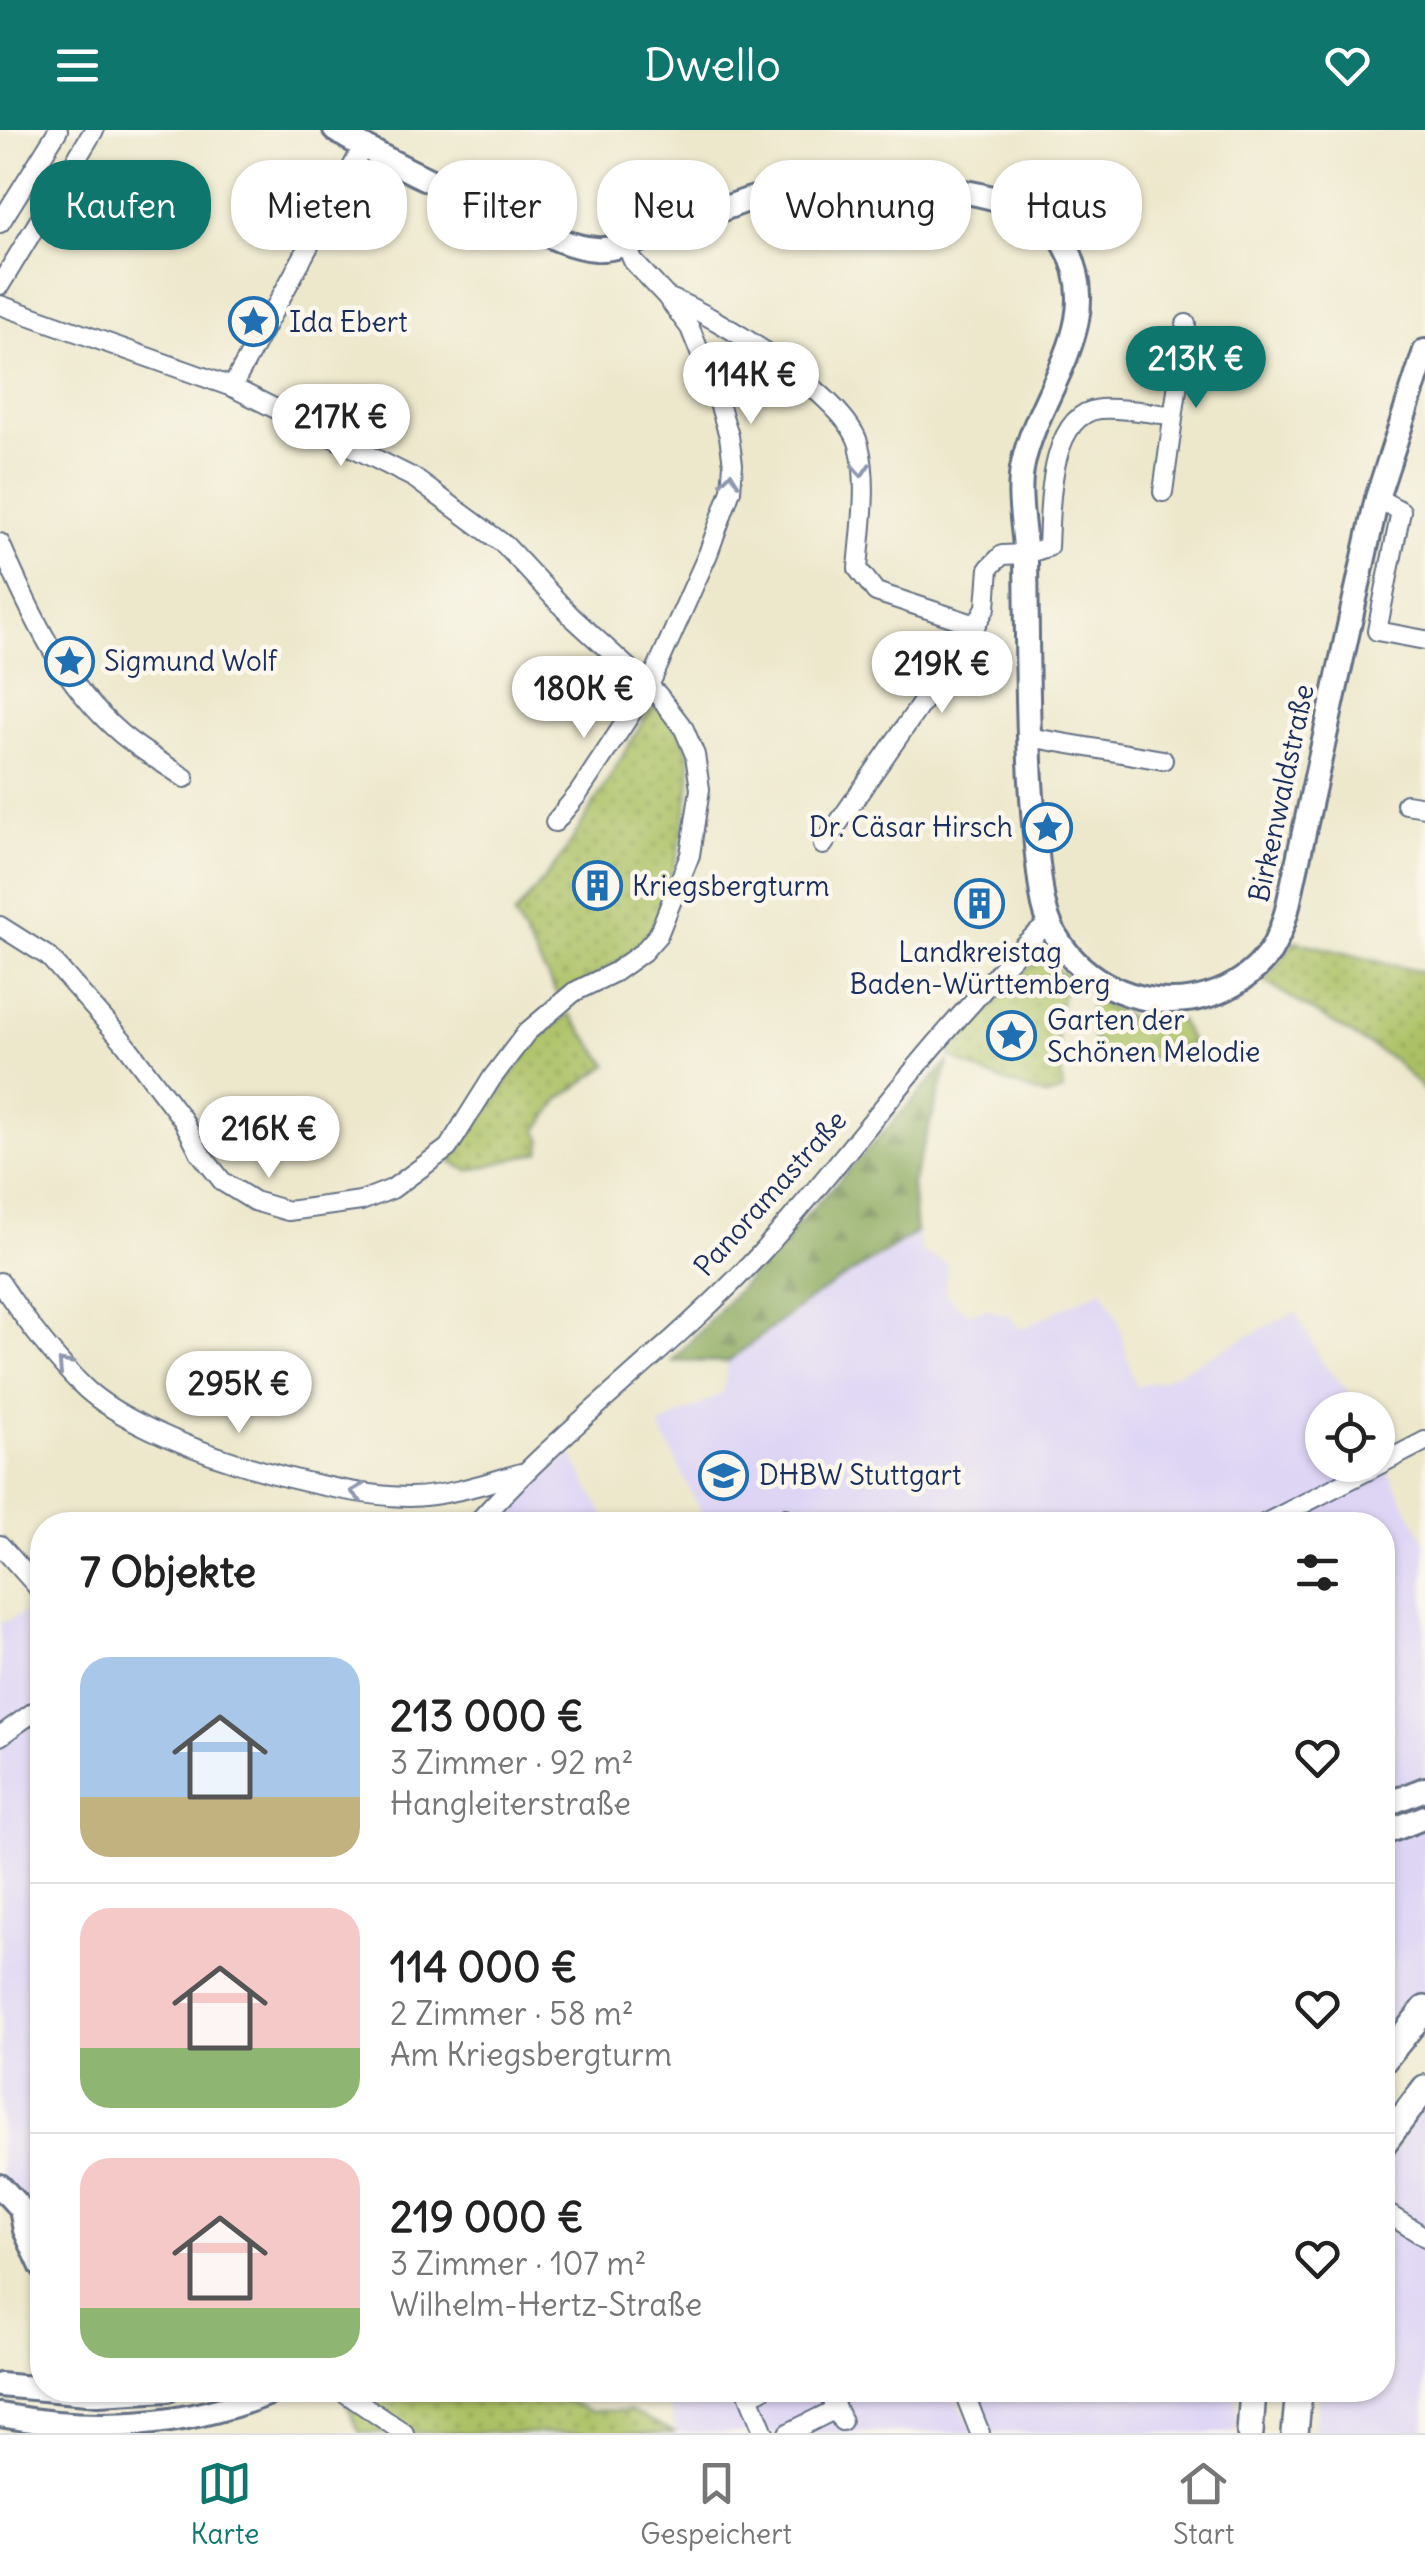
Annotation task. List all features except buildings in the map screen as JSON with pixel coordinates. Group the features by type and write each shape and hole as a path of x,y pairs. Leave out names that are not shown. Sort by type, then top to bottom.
{"main road":[{"path":"1395,2046 1425,2009"},
{"path":"1395,2128 1425,2088"},
{"path":"1250,2433 1252,2402"},
{"path":"1295,2433 1298,2402"}],"street":[{"path":"0,222 57,130 84,148"},
{"path":"0,285 94,130"},
{"path":"232,387 351,137"},
{"name":"Birkenwaldstraße","path":"351,137 571,245 597,250"},
{"name":"Birkenwaldstraße","path":"730,207 756,198 841,184 889,184 994,198 1031,212 1063,240 1076,274 1077,318 1066,363 1026,450 1021,470 1028,738 1035,834 1049,924 1070,956 1092,978 1138,998 1166,1002 1193,999 1241,978 1268,953 1287,910 1377,498 1425,350"},
{"path":"555,822 578,794 649,686 708,554 731,490 728,436 715,390 690,328 633,261 628,250"},
{"path":"666,296 698,308 776,360 831,404 858,443 862,490 858,569 876,592 976,625"},
{"path":"0,305 232,387 414,478 505,546 570,616 649,686 684,729 696,755 700,789 690,855 658,935 643,952 574,992 527,1032 492,1078 448,1148 392,1189 362,1202 288,1211 254,1202 223,1182 124,1042 49,957 0,926"},
{"path":"1163,492 1186,324"},
{"path":"823,845 976,625 986,608 988,568 1002,555 1026,554 1048,547 1052,474 1071,425 1096,409 1171,415"},
{"path":"1377,498 1402,511 1377,630 1425,640"},
{"path":"0,543 31,615 86,698 123,736 185,778"},
{"path":"1028,738 1163,760"},
{"name":"Panoramastraße","path":"487,1512 522,1473 614,1394 759,1254 950,1026 1030,938 1049,924"},
{"path":"0,1282 33,1332 88,1391 159,1434 329,1488 369,1494 414,1497 522,1473"},
{"path":"1287,1512 1425,1440"},
{"path":"0,1545 30,1579"},
{"path":"0,1736 30,1715"},
{"path":"1395,1801 1425,1789"},
{"path":"1395,1829 1425,1817"},
{"path":"0,2186 30,2215"},
{"path":"21,2209 30,2239"},
{"path":"1395,2221 1425,2237"},
{"path":"0,2385 30,2388"},
{"path":"62,2430 63,2402"},
{"path":"97,2430 98,2402"},
{"path":"0,2415 62,2430 174,2427 244,2402"},
{"path":"359,2402 404,2433"},
{"path":"751,2402 764,2433"},
{"path":"788,2433 839,2415 833,2402"},
{"path":"968,2402 980,2433"}],"shaded area":[{"path":"916,1233 922,1253 947,1263 945,1293 966,1313 988,1309 1009,1316 1020,1329 1103,1289 1118,1320 1135,1387 1162,1380 1296,1312 1322,1362 1348,1392 1305,1392 1305,1482 1394,1482 1425,1541 1425,1995 1395,2036 1395,1512 701,1512 659,1426 723,1393 728,1362 810,1299"},
{"path":"571,1454 602,1512 505,1512"},
{"path":"30,1610 30,2205 0,2174 0,1624"},
{"path":"1425,2099 1425,2433 1313,2433 1317,2402 1395,2402 1395,2150"},
{"path":"669,2402 958,2402 974,2433 676,2433"},
{"path":"977,2402 1237,2402 1236,2433 989,2433"}],"green space":[{"path":"654,703 680,733 690,768 680,842 666,894 653,928 634,950 558,996 514,916 564,854"},
{"path":"1295,941 1425,973 1425,1092 1394,1060 1265,982"},
{"name":"Garten der Schönen Melodie","path":"1041,960 1067,976 1056,1025 1063,1091 1046,1096 989,1076 949,1056 1024,970"},
{"path":"1094,1001 1134,1019 1180,1020 1192,1044 1144,1059 1107,1057 1095,1051 1090,1008"},
{"path":"570,1014 608,1065 560,1099 537,1131 542,1140 540,1152 469,1171 451,1162 537,1038"},
{"path":"949,1061 912,1184 916,1233 810,1299 727,1362 672,1361"},
{"path":"346,2402 570,2402 591,2411 629,2410 676,2433 360,2433"}],"place":[{"name":"Ida Ebert","path":"254,322"},
{"name":"Sigmund Wolf","path":"69,661"},
{"name":"Dr. Cäsar Hirsch","path":"1048,827"},
{"name":"Kriegsbergturm","path":"597,886"},
{"name":"Landkreistag Baden-Württemberg","path":"980,904"},
{"name":"Garten der Schönen Melodie","path":"1012,1036"},
{"name":"DHBW Stuttgart","path":"724,1475"}]}
